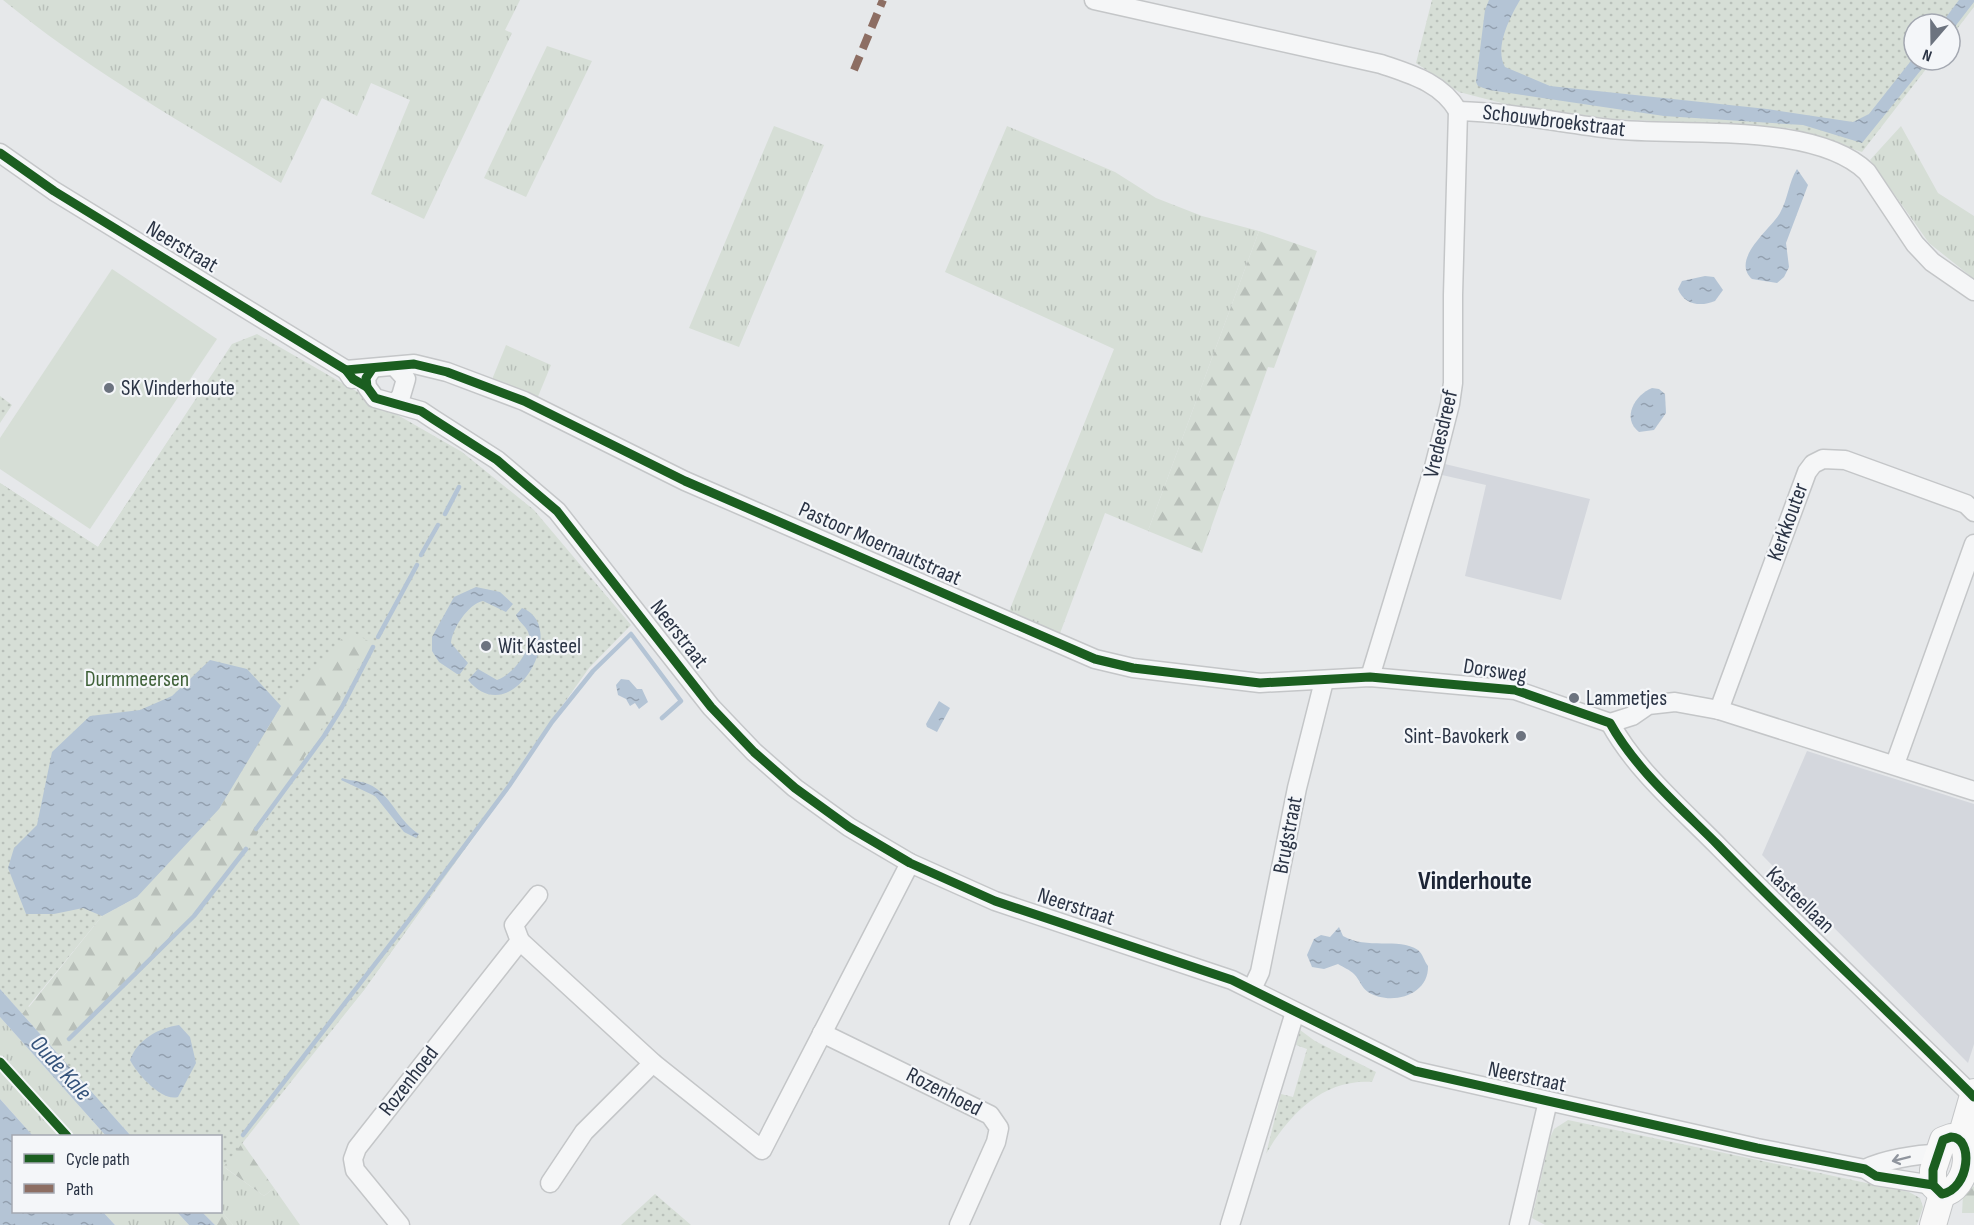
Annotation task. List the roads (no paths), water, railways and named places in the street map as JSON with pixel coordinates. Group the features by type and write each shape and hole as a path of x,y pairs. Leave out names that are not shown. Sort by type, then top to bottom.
{"street":[{"name":"Schouwbroekstraat","path":"1094,0 1381,64 1420,77 1442,90 1458,111 1613,129 1784,138 1827,149 1858,164 1867,172 1915,244 1932,262 1974,291"},
{"name":"Vredesdreef","path":"1370,677 1434,467 1450,405 1453,383 1458,111"},
{"name":"Neerstraat","path":"0,153 63,198 346,370 352,379 367,387 375,398 400,385"},
{"name":"Neerstraat","path":"346,370 372,369 400,385 421,411 497,460 557,511 711,707 754,752 795,788 849,827 910,863 994,901 1183,963 1252,989 1415,1071 1865,1169 1876,1176 1938,1189"},
{"path":"367,387 366,378 372,369"},
{"name":"Pastoor Moernautstraat","path":"400,385 417,374 447,372 524,401 674,477 1095,659 1133,668 1260,683 1370,677"},
{"name":"Kerkkouter","path":"1719,710 1807,472 1813,464 1823,459 1845,460 1966,504 1974,512"},
{"path":"1895,764 1974,544"},
{"name":"Dorsweg","path":"1370,677 1515,690 1610,723"},
{"name":"Brugstraat","path":"1252,989 1260,972 1297,788 1324,681"},
{"path":"1610,723 1632,716 1648,705 1661,702 1719,710 1974,790"},
{"name":"Kasteellaan","path":"1610,723 1624,748 1644,771 1753,881 1973,1094"},
{"path":"538,896 514,925 520,941 653,1063 762,1150 910,863"},
{"name":"Rozenhoed","path":"400,1225 355,1170 354,1159 357,1148 520,941"},
{"path":"1230,1225 1295,1012"},
{"name":"Rozenhoed","path":"822,1033 990,1115 999,1128 996,1142 959,1225"},
{"path":"550,1182 584,1132 653,1063"},
{"path":"1961,1137 1973,1094"},
{"path":"1519,1225 1548,1101"},
{"path":"1933,1225 1938,1189 1933,1170 1937,1154 1944,1140 1961,1137 1969,1142 1974,1151 1972,1168 1959,1186 1938,1189"},
{"name":"Neerstraat","path":"1865,1169 1876,1164 1922,1154 1937,1154"}],"water":[{"path":"1489,0 1520,0 1502,42 1502,59 1505,67 1550,86 1767,109 1853,122 1869,114 1902,72 1919,72 1862,143 1803,125 1664,116 1489,90 1478,86 1476,82 1485,10"},
{"path":"1959,0 1974,0 1962,18 1962,12 1950,12"},
{"path":"1797,169 1808,185 1786,243 1789,267 1784,277 1777,283 1752,279 1747,271 1746,262 1749,254 1754,244 1780,213"},
{"path":"1705,276 1714,277 1723,290 1715,301 1699,304 1684,298 1678,289 1682,281"},
{"path":"1652,388 1659,389 1665,394 1666,413 1654,430 1639,432 1631,420 1632,407 1640,396"},
{"path":"476,587 500,592 513,604 506,612 483,601 472,607 462,618 454,631 451,643 468,663 460,674 457,674 439,662 432,651 432,637 454,597"},
{"path":"522,608 536,618 541,634 538,653 530,671 518,686 502,694 485,693 468,680 478,669 497,680 503,678 519,662 529,641 528,632 516,615"},
{"path":"210,660 247,669 281,706 219,809 137,897 102,916 83,908 54,914 26,914 8,868 14,848 37,825 52,752 90,716 140,710 172,696"},
{"path":"621,679 629,680 637,689 642,689 648,702 639,709 635,703 630,706 626,699 618,695 616,685"},
{"path":"939,701 950,708 937,732 927,727 926,724"},
{"path":"342,778 364,783 377,789 407,824 419,834 416,838 404,832 375,796 341,780"},
{"path":"1339,927 1343,936 1352,940 1401,944 1418,950 1428,966 1427,976 1422,985 1407,996 1387,998 1368,992 1354,974 1338,964 1324,969 1312,967 1307,955 1314,939 1321,935 1330,937"},
{"name":"Oude Kale","path":"0,989 130,1135 105,1135 0,1017"},
{"path":"179,1025 190,1037 196,1063 178,1097 172,1097 151,1086 130,1060 133,1053 149,1036"},
{"path":"0,1099 32,1135 12,1135 12,1213 104,1213 115,1225 0,1225"},
{"path":"178,1213 203,1213 215,1225 189,1225"}],"waterway":[{"path":"445,514 459,487"},
{"path":"421,555 438,525"},
{"path":"378,637 417,565"},
{"path":"243,1135 419,907 509,786 552,722 593,671 631,634 681,701 662,718"},
{"path":"256,829 324,736 373,647"},
{"name":"Oude Kale","path":"69,1039 194,916 246,849"}],"place":[{"name":"SK Vinderhoute","path":"109,388"},
{"name":"Wit Kasteel","path":"486,646"},
{"name":"Lammetjes","path":"1574,698"},
{"name":"Sint-Bavokerk","path":"1521,736"}],"district":[{"name":"Vinderhoute","path":"1475,881"}],"park label":[{"name":"Durmmeersen","path":"137,679"}]}
